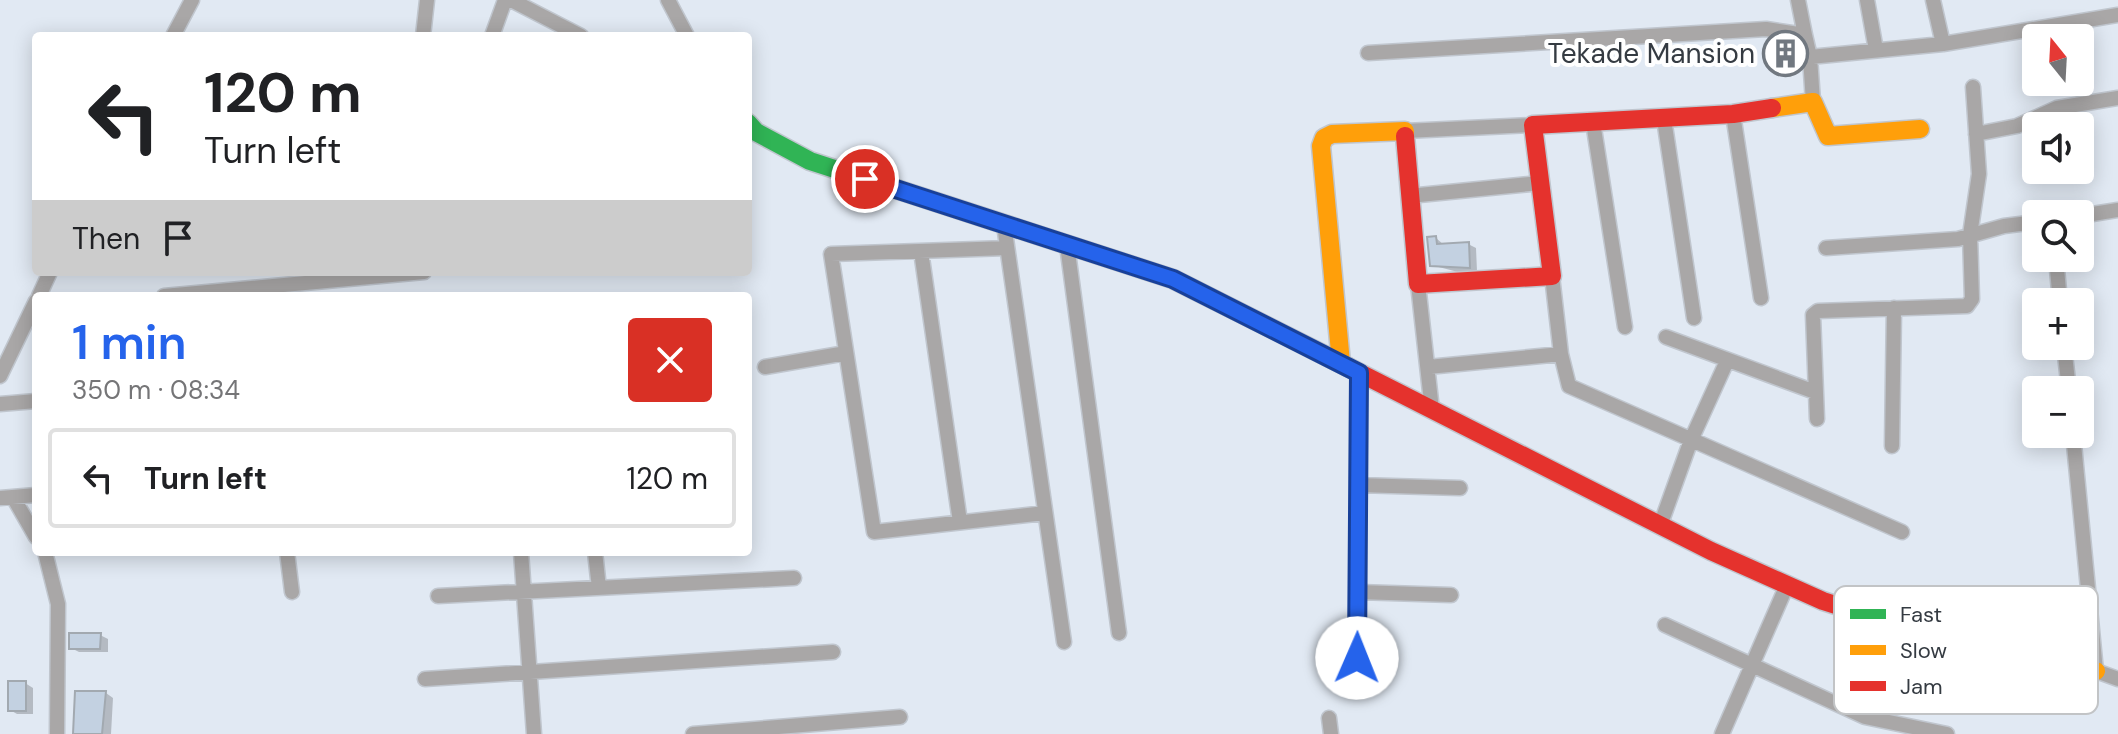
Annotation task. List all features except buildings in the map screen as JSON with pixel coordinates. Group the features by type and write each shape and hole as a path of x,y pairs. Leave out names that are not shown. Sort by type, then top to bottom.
{"street":[{"path":"175,32 192,0"},
{"path":"423,32 427,0"},
{"path":"493,32 505,0"},
{"path":"511,0 573,32"},
{"path":"668,0 685,32"},
{"path":"1798,0 1810,57 1813,102 1828,136 1920,129"},
{"path":"1867,0 1876,50"},
{"path":"1933,0 1943,44"},
{"path":"1810,57 1943,44 2118,15"},
{"path":"1368,53 1766,29 1805,35"},
{"path":"1817,419 1813,315 1818,311 1967,306 1972,299 1970,235 1979,174 1973,87"},
{"path":"1976,134 2017,126 2057,108 2118,98"},
{"path":"1341,363 1321,146 1324,138 1332,134 1733,114 1813,102"},
{"path":"1733,114 1761,298"},
{"path":"1664,119 1694,318"},
{"path":"1593,122 1625,327"},
{"path":"1533,125 1561,354 1569,386 1902,532"},
{"path":"1405,131 1432,410"},
{"path":"752,135 810,161 1173,279 1660,526 1834,605"},
{"path":"1409,196 1540,183"},
{"path":"2094,214 2118,210"},
{"path":"1004,225 1064,642"},
{"path":"1826,248 1958,239 2022,225"},
{"path":"1067,245 1119,633"},
{"path":"1007,248 831,254 874,532 1045,513"},
{"path":"921,251 960,522"},
{"path":"212,292 382,276"},
{"path":"1418,284 1552,276"},
{"path":"1892,446 1894,308"},
{"path":"0,376 32,311"},
{"path":"1666,337 1815,392"},
{"path":"765,367 846,353"},
{"path":"1428,367 1561,354"},
{"path":"1660,526 1691,440 1727,361"},
{"path":"1357,658 1359,373"},
{"path":"0,404 32,401"},
{"path":"2074,448 2088,586"},
{"path":"1358,485 1460,488"},
{"path":"6,498 32,495"},
{"path":"6,498 32,532"},
{"path":"46,556 58,604 57,734"},
{"path":"288,556 292,592"},
{"path":"522,556 534,734"},
{"path":"595,556 599,588"},
{"path":"438,596 794,578"},
{"path":"1722,734 1787,585"},
{"path":"1358,592 1451,595"},
{"path":"1665,625 1834,703"},
{"path":"425,679 833,652"},
{"path":"2098,672 2118,679"},
{"path":"1858,714 1947,734"},
{"path":"693,734 900,717"},
{"path":"1329,718 1331,734"}],"traffic: fast":[{"path":"752,128 810,161 1173,279 1348,367"}],"traffic: slow":[{"path":"1772,108 1813,102 1828,136 1920,129"},
{"path":"1341,363 1321,146 1324,138 1332,134 1405,131 1405,136"}],"traffic: jam":[{"path":"1405,136 1418,284 1552,276 1533,125 1733,114 1772,108"},
{"path":"1348,367 1711,551 1834,604"}],"place":[{"name":"Tekade Mansion","path":"1786,53"}],"route":[{"path":"865,179 1173,279 1359,373 1357,658"}]}
